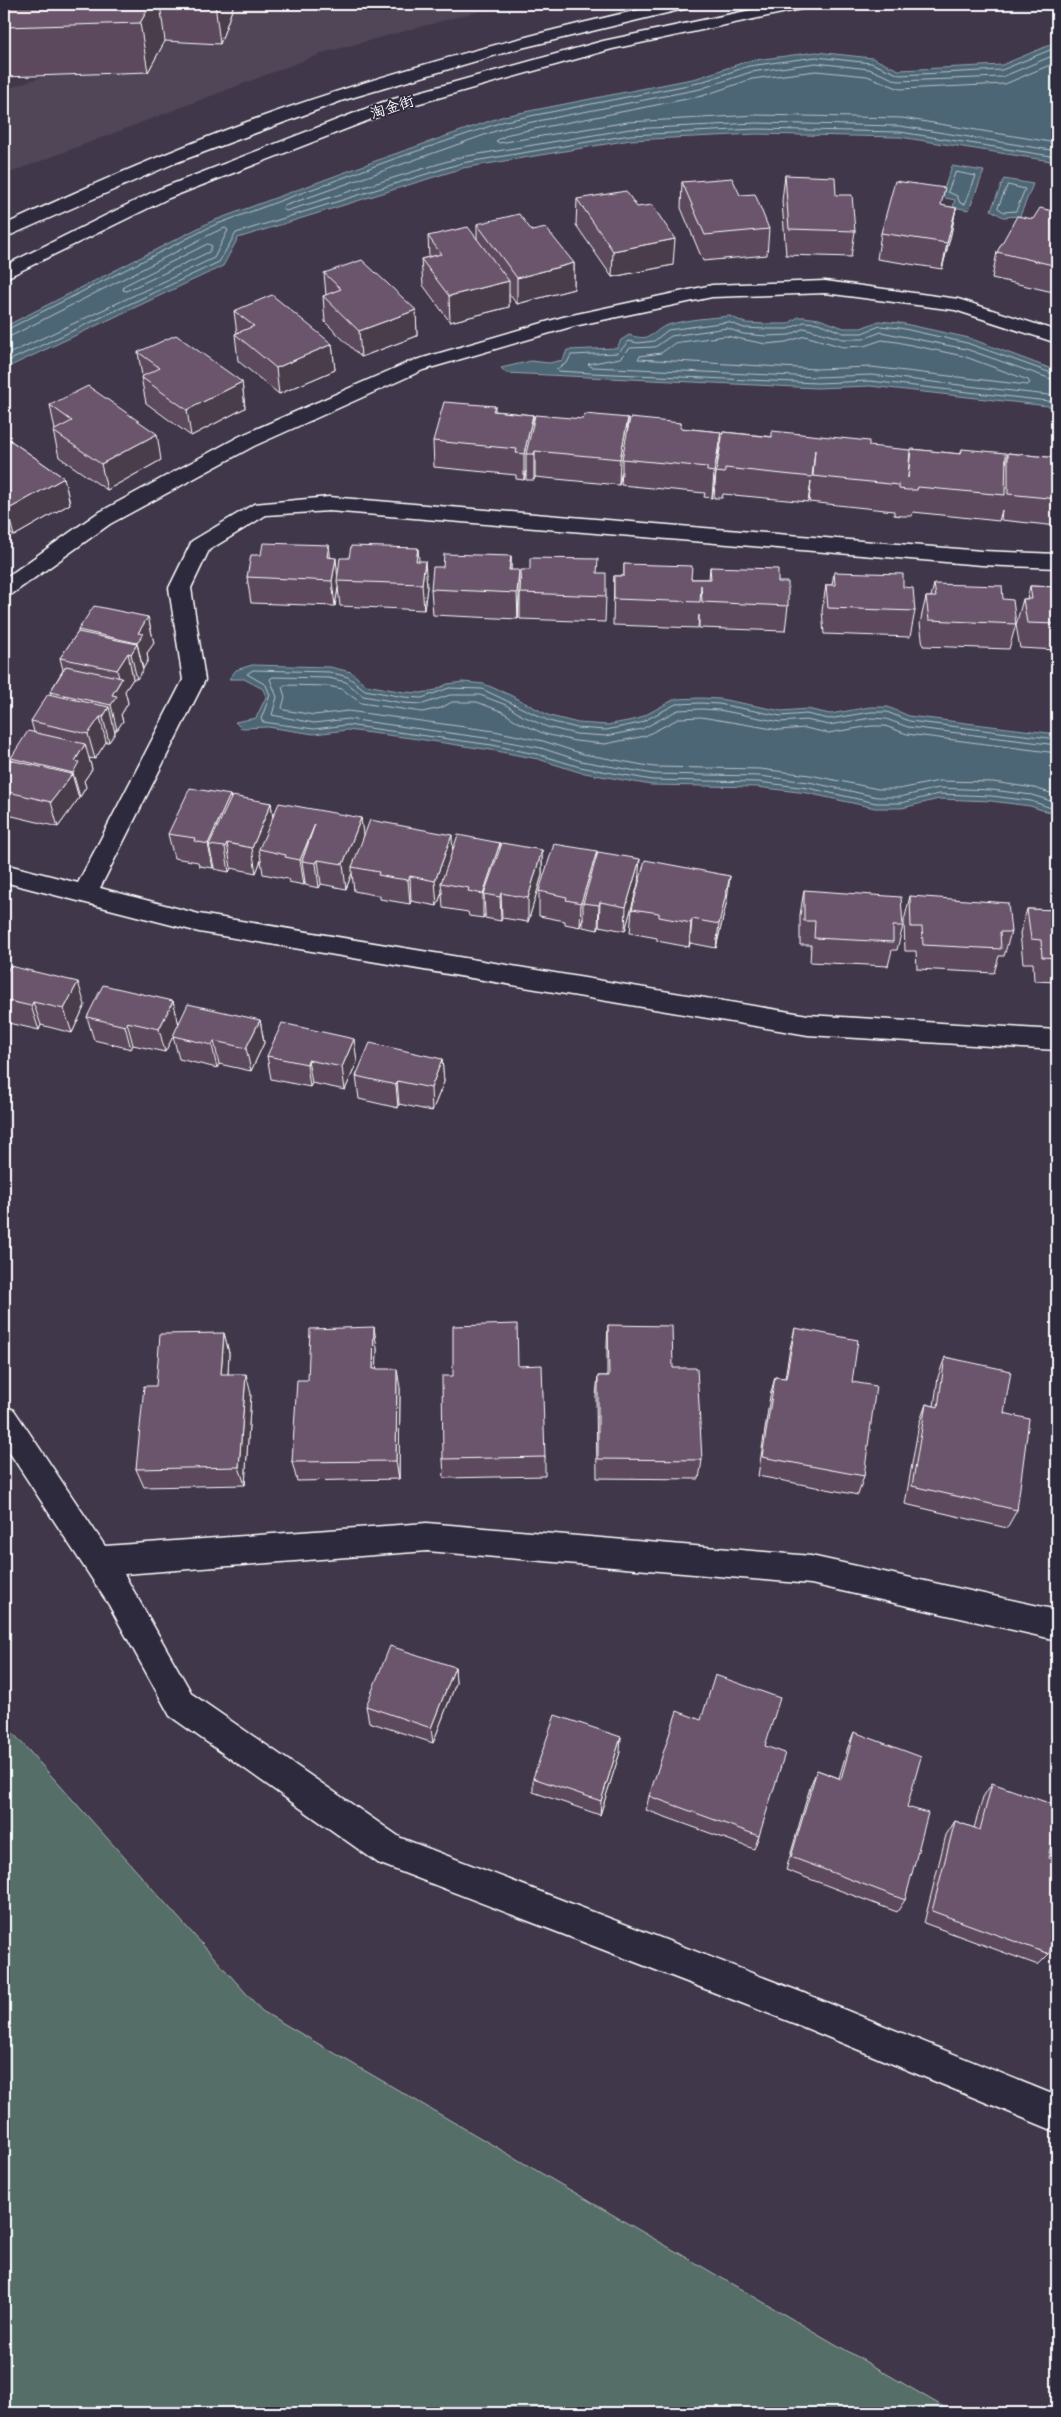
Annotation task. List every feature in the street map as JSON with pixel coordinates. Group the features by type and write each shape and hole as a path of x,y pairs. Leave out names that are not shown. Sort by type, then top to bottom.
{"street":[{"name":"淘金街","path":"4,232 73,198 238,131 440,64 592,23 686,4"},
{"name":"淘金街","path":"4,273 163,194 389,106 609,45 801,4"},
{"path":"4,589 102,519 247,441 416,366 570,321 712,291 826,287 958,305 1057,336"},
{"path":"85,894 194,680 180,588 200,546 261,509 329,504 982,558 1057,561"},
{"path":"4,873 199,923 808,1025 1057,1040"},
{"path":"4,1418 120,1595 181,1705 390,1851 801,2009 1057,2114"},
{"path":"98,1561 427,1537 811,1570 1057,1625"}],"shaded area":[{"path":"252,4 506,4 326,52 4,175 4,90"}],"green space":[{"path":"4,1723 262,2011 954,2413 4,2413"}],"water":[{"path":"1057,42 1057,162 900,137 756,134 630,140 463,168 238,238 223,266 4,369 4,327 210,222 504,116 697,78 748,61 816,52 872,58 899,70 1002,65"},
{"path":"952,166 984,171 969,210 953,207 955,200 941,197"},
{"path":"1004,179 1033,184 1020,216 1003,217 991,210"},
{"path":"730,316 745,323 766,324 788,324 798,317 804,317 819,319 844,328 861,328 879,321 900,323 969,338 1057,371 1057,407 870,386 817,388 506,373 501,368 531,361 549,363 563,360 567,350 617,348 621,340 629,335 643,338 668,325"},
{"path":"252,665 330,667 351,672 366,685 404,692 421,693 436,690 447,684 463,682 484,684 550,716 578,723 607,725 638,719 675,699 701,698 720,699 782,711 807,709 830,714 870,707 888,707 909,716 1057,734 1057,815 1030,806 991,801 939,799 902,808 875,808 807,793 757,787 651,785 579,772 538,759 411,738 347,730 314,734 268,727 241,728 235,722 256,718 266,697 263,689 244,679 229,679 236,670"}],"building":[{"path":"4,4 151,4 140,23 4,27"},
{"path":"785,175 835,177 836,195 852,195 855,231 789,229"},
{"path":"732,178 740,195 755,194 769,229 705,235 682,182"},
{"path":"895,181 945,188 941,205 956,208 947,243 881,233"},
{"path":"626,191 637,207 652,205 675,239 613,251 577,199"},
{"path":"1040,208 1057,212 1057,266 997,252 1017,216 1033,219"},
{"path":"519,214 532,231 546,228 574,263 517,278 477,224"},
{"path":"468,227 509,281 449,296 421,259 441,254 428,236"},
{"path":"362,260 416,310 359,331 323,296 341,289 324,273"},
{"path":"272,295 332,344 276,368 235,334 254,326 234,311"},
{"path":"176,335 242,382 187,410 141,377 160,368 138,352"},
{"path":"88,386 157,434 101,464 53,431 72,421 50,405"},
{"path":"444,402 495,406 493,411 533,415 524,454 516,453 517,449 433,441"},
{"path":"585,414 628,418 620,459 535,451 534,454 526,454 535,415 583,419"},
{"path":"630,418 681,423 680,428 721,432 714,472 707,471 707,467 622,459"},
{"path":"772,431 869,441 869,446 910,450 908,478 911,449 961,454 962,449 1006,453 1005,495 918,487 917,490 907,490 899,489 899,485 813,476 815,450 812,477 725,468 725,473 716,472 723,432 772,437"},
{"path":"4,436 64,478 7,510 4,508"},
{"path":"1008,453 1057,458 1057,499 1008,494"},
{"path":"263,543 329,545 327,557 336,558 332,581 247,577 251,555 261,555"},
{"path":"351,546 418,548 416,561 425,561 422,584 337,581 340,558 349,558"},
{"path":"444,554 511,556 509,570 519,570 517,593 431,589 433,567 443,567"},
{"path":"530,558 598,559 597,573 606,573 606,596 520,593 521,570 530,570"},
{"path":"624,564 692,566 691,579 711,579 710,567 778,569 778,582 788,582 788,606 702,602 701,585 700,602 614,599 614,576 624,576"},
{"path":"834,572 903,574 903,587 913,588 915,611 828,608 826,585 835,585"},
{"path":"934,584 1002,586 1003,599 1013,600 1016,624 929,620 926,597 936,597"},
{"path":"1030,586 1057,587 1057,624 1027,623 1023,599 1032,599"},
{"path":"94,606 148,617 138,633 143,634 137,643 78,630"},
{"path":"78,632 137,644 131,654 128,653 117,670 60,658"},
{"path":"66,666 122,678 112,695 117,696 111,705 50,692"},
{"path":"48,694 109,707 88,734 31,721"},
{"path":"28,731 85,744 75,761 79,762 73,773 11,758"},
{"path":"10,760 72,774 51,802 4,791 4,769"},
{"path":"190,788 230,795 208,844 194,841 195,838 168,834"},
{"path":"232,796 271,803 252,848 227,843 225,847 209,845"},
{"path":"279,803 361,818 343,864 318,860 316,863 302,861 315,824 300,860 259,849"},
{"path":"370,820 452,835 435,881 410,876 408,880 393,878 378,875 379,872 352,867"},
{"path":"458,835 500,843 483,894 468,891 469,888 441,883"},
{"path":"502,843 542,850 528,898 501,893 500,897 484,894"},
{"path":"554,844 597,851 581,903 566,900 567,897 539,891"},
{"path":"598,852 640,859 626,907 600,902 599,905 583,903"},
{"path":"645,860 730,876 719,924 692,919 691,923 659,917 659,913 632,909"},
{"path":"804,890 901,897 903,926 893,926 893,942 814,938 815,921 804,921"},
{"path":"910,896 1008,903 1011,932 1000,932 1001,949 923,945 922,927 911,927"},
{"path":"1027,909 1057,910 1057,958 1042,957 1041,940 1031,939"},
{"path":"10,966 78,982 64,1009 33,1002 31,1006 4,1000 4,977"},
{"path":"103,985 173,1001 159,1029 127,1022 125,1026 87,1017"},
{"path":"188,1004 260,1020 246,1048 214,1041 212,1045 173,1036"},
{"path":"282,1023 354,1039 342,1067 308,1060 307,1064 267,1056"},
{"path":"370,1043 442,1059 431,1088 397,1081 396,1085 356,1076"},
{"path":"517,1324 518,1366 542,1365 545,1457 443,1459 442,1376 453,1376 453,1326"},
{"path":"608,1325 672,1326 673,1368 697,1368 702,1460 598,1459 598,1376 609,1376"},
{"path":"374,1327 373,1369 397,1369 396,1461 292,1462 297,1380 308,1380 310,1329"},
{"path":"795,1328 858,1340 852,1382 876,1386 864,1476 762,1457 775,1377 786,1378"},
{"path":"224,1333 221,1374 246,1374 239,1467 136,1469 144,1386 156,1386 160,1334"},
{"path":"945,1357 1011,1371 1004,1413 1029,1419 1017,1510 912,1486 926,1404 938,1407"},
{"path":"390,1646 455,1667 431,1728 366,1706"},
{"path":"715,1675 780,1698 765,1746 785,1753 759,1836 649,1796 677,1711 701,1720"},
{"path":"555,1715 621,1737 601,1801 533,1778"},
{"path":"854,1732 921,1757 907,1807 928,1813 905,1900 791,1857 817,1770 841,1779"},
{"path":"992,1783 1057,1806 1057,1819 1048,1858 1057,1861 1057,1919 1049,1954 932,1911 955,1821 980,1830"}]}
